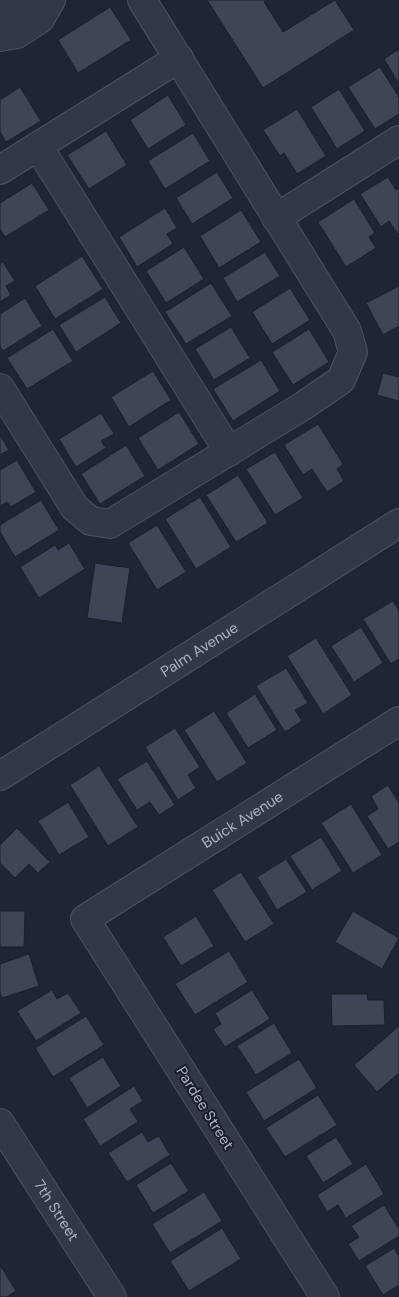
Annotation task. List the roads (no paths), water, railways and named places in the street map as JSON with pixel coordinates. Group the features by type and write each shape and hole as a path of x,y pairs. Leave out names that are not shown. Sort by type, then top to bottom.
{"street":[{"path":"0,23 7,9 21,0"},
{"path":"0,37 17,34 40,20 51,0"},
{"path":"0,388 75,508 91,521 110,524 303,406 341,380 353,352 347,331 142,0"},
{"path":"0,170 179,58"},
{"path":"276,218 399,140"},
{"path":"38,146 229,452"},
{"name":"Palm Avenue","path":"0,776 399,523"},
{"name":"Buick Avenue","path":"85,919 399,721"},
{"name":"Pardee Street","path":"85,919 325,1297"},
{"name":"7th Street","path":"0,1122 100,1293"}]}
